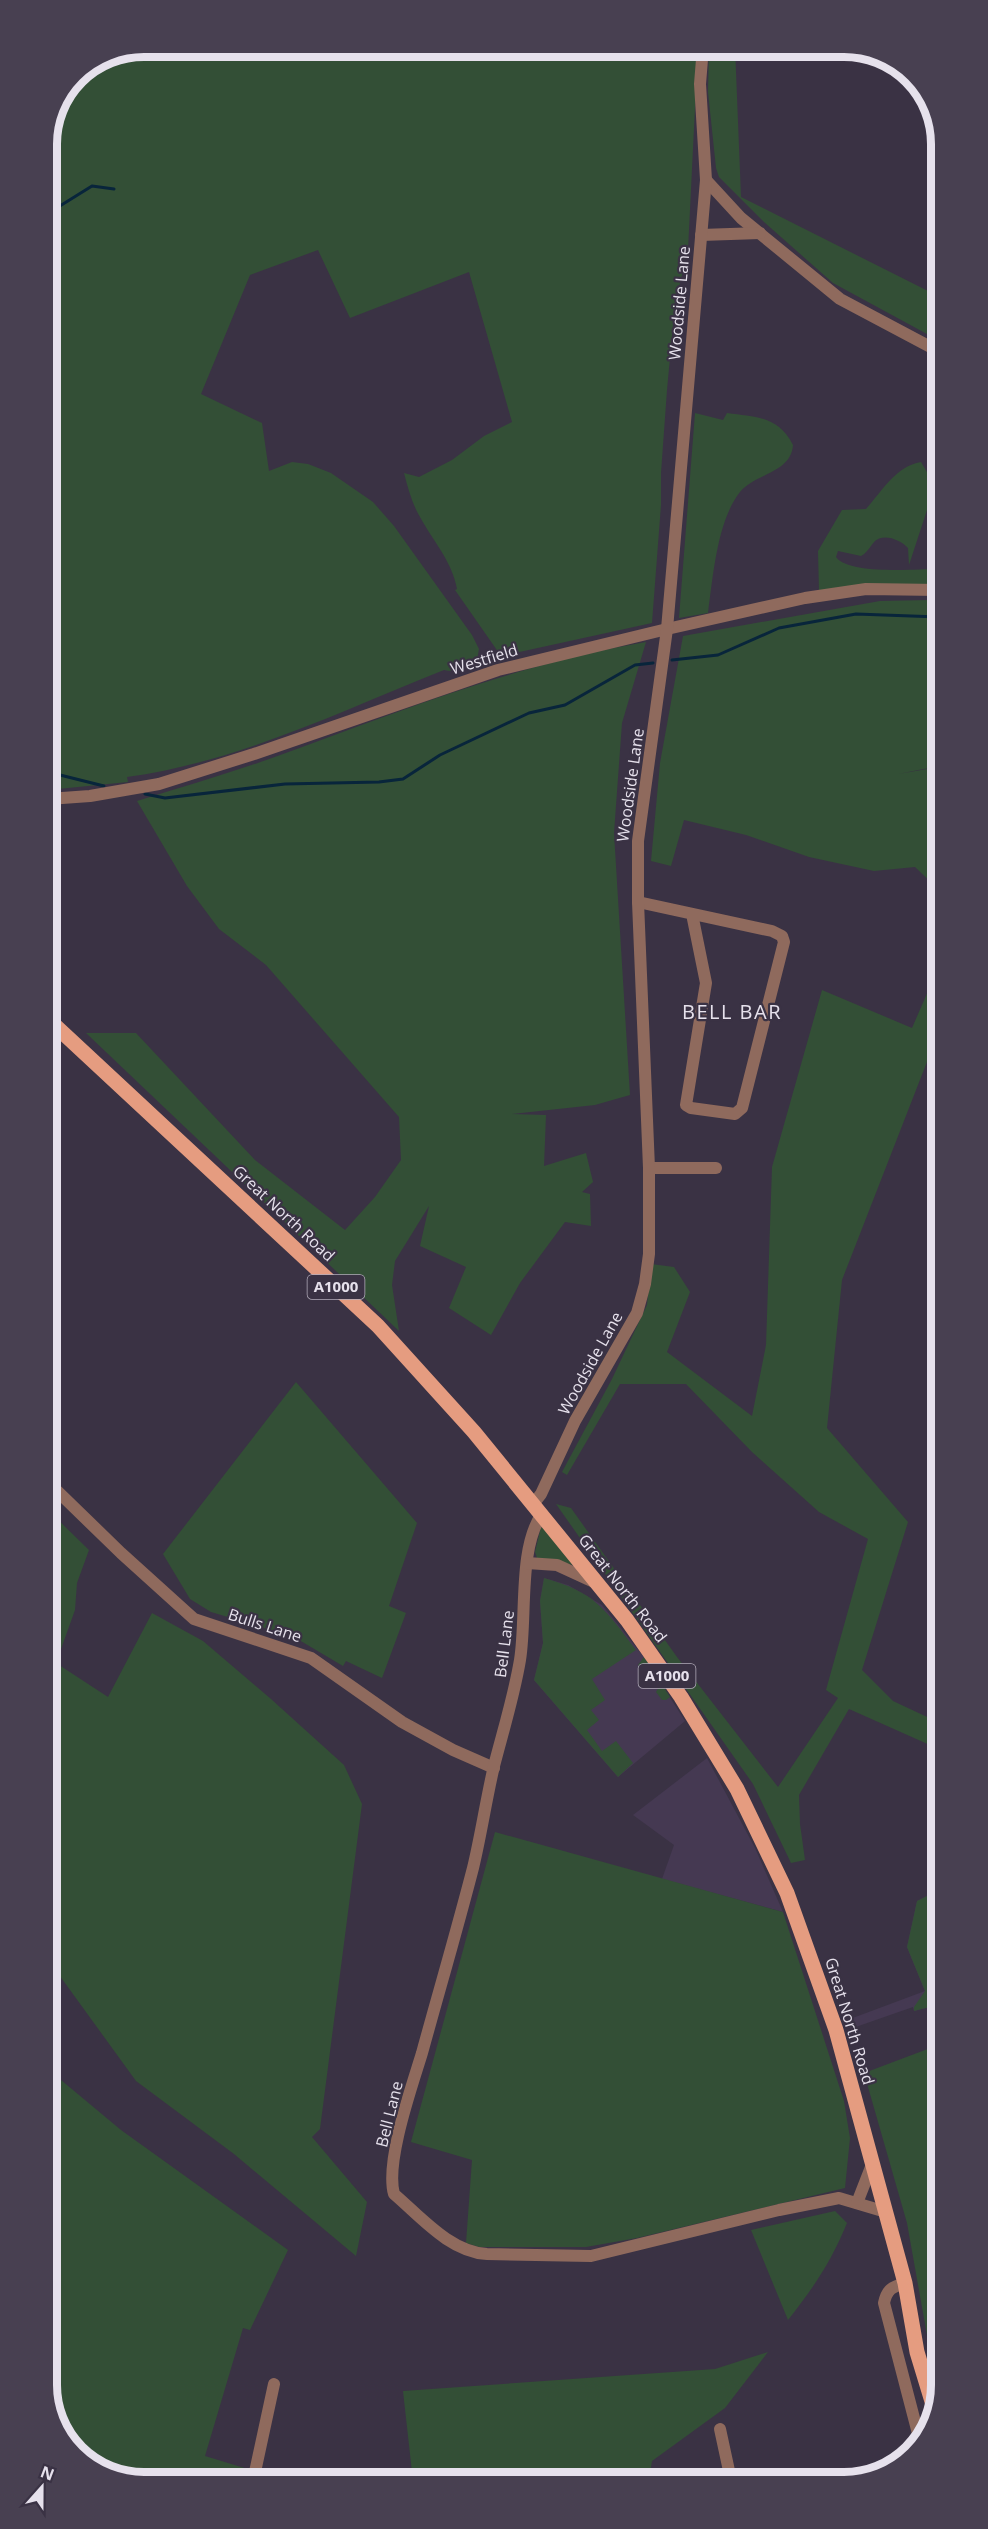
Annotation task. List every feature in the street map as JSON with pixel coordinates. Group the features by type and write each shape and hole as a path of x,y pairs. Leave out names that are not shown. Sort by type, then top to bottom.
{"main road":[{"name":"Great North Road","path":"57,1027 378,1326 462,1417 599,1584 647,1647 704,1733 736,1789 768,1853 813,1960 836,2030 873,2162 905,2283 917,2352 930,2394"}],"street":[{"name":"Woodside Lane","path":"538,1508 541,1494 575,1421 637,1314 645,1284 649,1254 649,1168 638,902 638,841 667,629 702,235 706,180 700,84 702,57"},
{"path":"706,180 741,218 840,299 931,347"},
{"path":"702,235 760,233"},
{"name":"Westfield","path":"57,798 90,796 159,784 254,754 498,670 667,629 805,598 866,589 931,590"},
{"path":"638,902 772,931 782,936 784,942 742,1108 735,1113 691,1108 686,1104 706,983 692,914"},
{"path":"649,1168 716,1168"},
{"name":"Bulls Lane","path":"57,1491 194,1619 311,1658 402,1722 453,1750 494,1768"},
{"name":"Bell Lane","path":"538,1508 527,1563 520,1657 514,1693 494,1768 472,1870 406,2107 392,2172 391,2183 394,2194 452,2242 471,2253 487,2254 591,2256 839,2198 886,2212"},
{"path":"527,1563 557,1565 599,1584"},
{"path":"857,2203 873,2162"},
{"path":"905,2283 891,2287 886,2293 884,2303 917,2431"},
{"path":"256,2472 274,2384"},
{"path":"720,2429 729,2472"}],"shaded area":[{"path":"544,1578 568,1585 602,1605 644,1657 685,1721 618,1777 534,1680 543,1643 540,1601"},
{"path":"707,1758 755,1848 783,1912 662,1879 674,1845 633,1815"},
{"path":"931,1894 931,2007 914,2011 913,2007 850,2029 850,2019 925,1991 907,1947 917,1901"}],"green space":[{"path":"144,57 698,57 688,250 675,304 661,473 661,505 652,623 501,656 455,590 457,589 451,569 417,512 404,473 419,477 452,460 484,436 512,422 469,272 350,318 318,250 250,275 201,394 262,423 269,471 292,462 308,464 331,473 373,502 394,526 472,635 479,649 477,660 462,669 444,670 328,718 249,747 209,760 127,777 128,782 57,789 57,139 66,106 75,91 96,72 111,64"},
{"path":"709,57 735,57 741,197 931,292 931,336 833,283 764,222 719,177 716,168 708,92"},
{"path":"695,413 723,420 727,413 765,420 780,428 793,445 791,454 780,467 747,486 732,504 717,550 708,613 679,618"},
{"path":"921,462 931,479 931,502 909,565 908,548 897,540 888,538 875,541 861,556 838,551 836,557 843,563 868,569 931,569 931,586 819,591 818,551 842,510 866,509 897,474 912,464"},
{"path":"931,600 931,768 898,774 931,768 931,882 915,867 874,871 809,857 746,835 684,820 671,866 651,861 660,763 683,636 880,601"},
{"path":"646,642 622,723 614,833 630,1095 595,1105 512,1114 546,1115 544,1166 586,1153 593,1182 582,1192 590,1194 591,1226 565,1222 520,1283 491,1335 449,1308 466,1267 420,1246 429,1206 395,1261 392,1285 399,1331 86,1033 136,1033 255,1160 345,1230 375,1197 401,1160 399,1117 266,965 219,929 187,886 137,801 255,764 456,691 550,663"},
{"path":"931,984 931,1052 842,1280 827,1428 908,1522 862,1670 893,1701 931,1719 931,1746 849,1709 799,1795 805,1860 791,1863 753,1784 556,1504 571,1508 677,1657 778,1787 838,1698 826,1690 868,1539 819,1512 752,1452 686,1384 620,1384 567,1475 562,1472 612,1379 647,1305 651,1264 674,1267 690,1292 667,1352 752,1416 766,1345 772,1167 822,990 912,1028"},
{"path":"296,1382 417,1523 389,1606 406,1613 382,1678 346,1661 343,1666 294,1637 211,1612 190,1599 163,1554"},
{"path":"57,1519 89,1550 77,1583 75,1610 57,1660"},
{"path":"541,1527 573,1565 537,1558 535,1552"},
{"path":"544,1578 576,1589 598,1604 636,1650 592,1679 605,1700 591,1710 599,1720 587,1730 602,1751 616,1741 633,1763 618,1777 534,1680 543,1643 540,1601"},
{"path":"152,1613 203,1641 344,1765 362,1804 320,2129 312,2137 367,2202 356,2256 234,2154 136,2081 57,1972 57,1664 108,1697"},
{"path":"644,1657 670,1697 666,1700 662,1700 656,1692 659,1687 645,1666 642,1670 638,1665"},
{"path":"495,1832 783,1912 844,2101 850,2138 845,2188 637,2238 586,2247 479,2247 466,2243 472,2160 411,2142"},
{"path":"931,1894 931,2007 914,2011 914,2007 925,1991 907,1947 917,1901"},
{"path":"931,2048 931,2353 907,2223 864,2073"},
{"path":"57,2077 121,2130 288,2250 250,2330 243,2328 205,2456 257,2472 139,2472 122,2469 91,2454 72,2433 64,2418 57,2385"},
{"path":"835,2211 847,2223 821,2274 788,2320 751,2230"},
{"path":"768,2352 725,2408 652,2461 650,2472 412,2472 403,2391 715,2369"}],"waterway":[{"path":"57,208 92,186 114,189"},
{"path":"672,660 718,655 779,628 856,614 931,617"},
{"path":"145,794 165,798 285,784 379,782 403,779 440,755 529,713 565,705 635,665 653,663"},
{"path":"57,774 104,786"}],"district":[{"name":"BELL BAR","path":"732,1012"}]}
